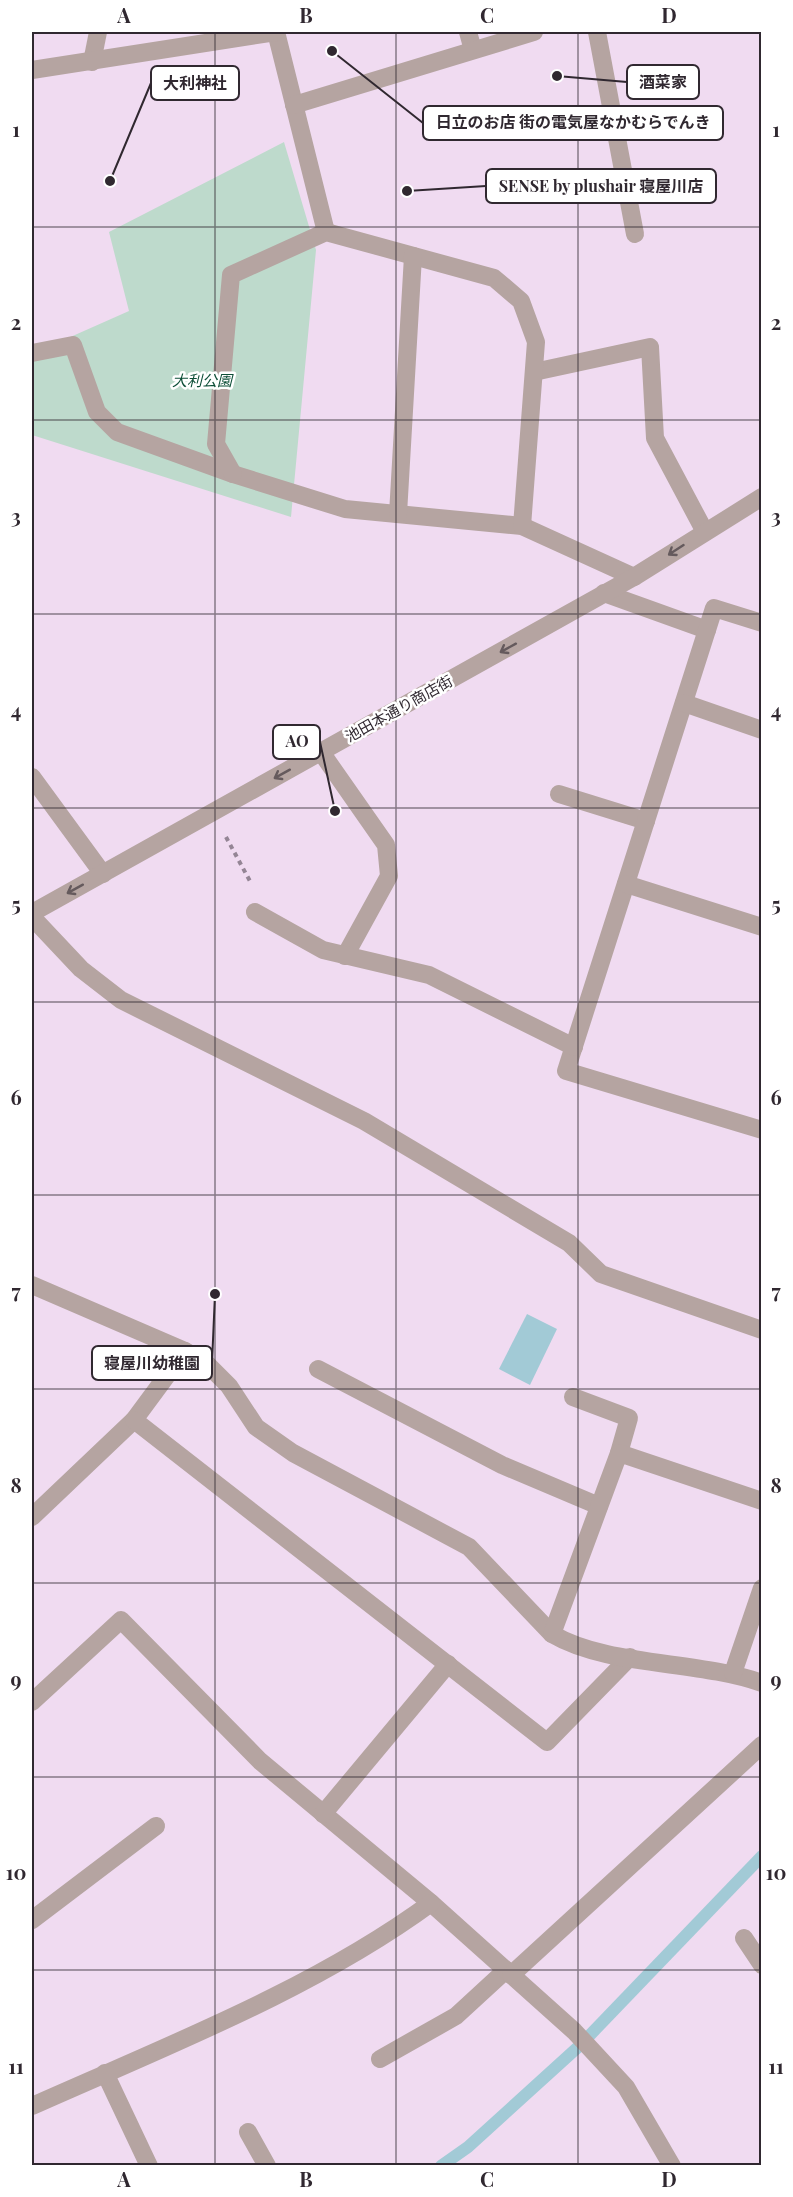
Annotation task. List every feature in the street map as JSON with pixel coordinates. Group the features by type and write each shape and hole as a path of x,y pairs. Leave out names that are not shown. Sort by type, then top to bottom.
{"street":[{"path":"92,62 98,32"},
{"path":"32,70 37,67 92,62 276,32 326,232"},
{"path":"468,32 473,50"},
{"path":"294,105 534,32"},
{"path":"597,32 635,234"},
{"path":"233,474 216,444 231,275 326,232 494,278 520,301 536,342 522,526"},
{"path":"398,514 413,256"},
{"path":"32,354 73,345 97,412 117,432 233,474 345,509 522,526 634,577"},
{"path":"534,372 650,348 655,438 705,532"},
{"name":"池田本通り商店街","path":"32,915 634,577 762,497"},
{"path":"604,593 707,630"},
{"path":"762,623 714,608 566,1071 762,1130"},
{"path":"684,703 762,730"},
{"path":"321,752 386,845 389,876 345,956"},
{"path":"32,777 103,874"},
{"path":"559,794 646,821"},
{"path":"626,884 762,927"},
{"path":"255,912 323,950 429,975 574,1047"},
{"path":"32,915 81,969 121,1000 364,1121 569,1244 601,1274 762,1330"},
{"path":"32,1285 185,1351 207,1364 229,1386 256,1427 293,1453 469,1547 552,1634 609,1654 733,1673 762,1683"},
{"path":"32,1517 134,1420 185,1351"},
{"path":"318,1368 502,1466 599,1506"},
{"path":"552,1634 619,1453 629,1418 573,1397"},
{"path":"134,1420 547,1742 630,1657"},
{"path":"619,1453 762,1501"},
{"path":"733,1673 762,1588"},
{"path":"32,1702 121,1620 260,1761 431,1903 574,2031 626,2087 672,2166"},
{"path":"323,1814 448,1664"},
{"path":"380,2059 456,2016 762,1745"},
{"path":"32,1920 156,1826"},
{"path":"32,2106 248,2008 387,1935 431,1903"},
{"path":"744,1938 762,1965"},
{"path":"105,2073 149,2166"},
{"path":"248,2132 267,2166"}],"path":[{"path":"213,813 254,889 255,912"}],"green space":[{"name":"大利公園","path":"284,142 316,250 291,517 32,435 32,354 129,311 109,232"}],"water":[{"path":"527,1314 557,1329 530,1385 499,1369"}],"waterway":[{"path":"590,2035 762,1856"},
{"path":"441,2166 468,2147 577,2048"}],"place":[{"name":"日立のお店 街の電気屋なかむらでんき","path":"332,51"},
{"name":"酒菜家","path":"557,76"},
{"name":"大利神社","path":"110,181"},
{"name":"SENSE by plushair 寝屋川店","path":"407,191"},
{"name":"AO","path":"335,811"},
{"name":"寝屋川幼稚園","path":"215,1294"}]}
